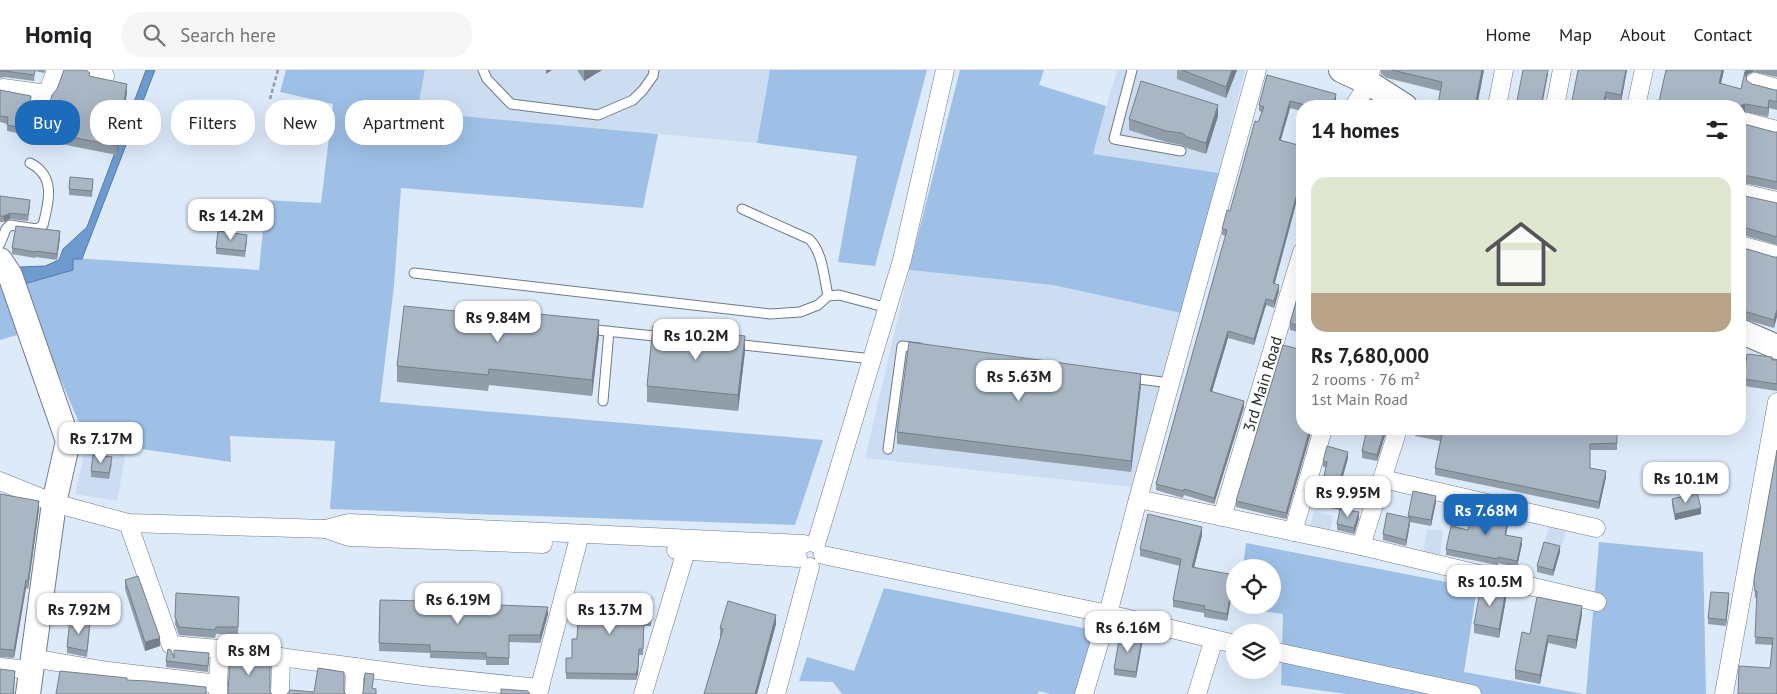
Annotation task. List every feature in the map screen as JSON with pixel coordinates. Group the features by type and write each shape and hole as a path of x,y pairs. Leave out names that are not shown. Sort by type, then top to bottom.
{"street":[{"path":"3,88 47,94 56,70"},
{"path":"776,694 810,554 873,359 902,260 945,70"},
{"path":"1084,694 1108,614 1257,70"},
{"path":"1341,70 1370,76 1398,100"},
{"path":"1498,100 1504,70"},
{"path":"1556,100 1562,70"},
{"path":"1637,100 1644,70"},
{"path":"1357,100 1370,76"},
{"path":"1755,82 1777,88"},
{"path":"1747,122 1777,130"},
{"path":"1747,194 1777,201"},
{"path":"1746,247 1777,255"},
{"path":"0,260 10,275 68,441 54,503 28,694"},
{"name":"3rd Main Road","path":"1222,517 1296,272"},
{"path":"1746,334 1777,347"},
{"path":"1724,694 1777,402"},
{"path":"1293,532 1321,435"},
{"path":"1361,546 1396,435"},
{"path":"1383,479 1596,528"},
{"path":"0,480 54,503 128,523 326,529 349,537 579,540 687,545 810,554 1108,614 1226,642"},
{"path":"1138,499 1361,546 1597,602"},
{"path":"128,523 171,645 220,649 539,691 579,540"},
{"path":"644,694 687,545"},
{"path":"1197,694 1214,639"},
{"path":"0,667 31,664 108,671 218,689 220,649"},
{"path":"1281,654 1472,694"},
{"path":"280,694 281,657"},
{"path":"354,694 355,667"}],"lane":[{"path":"483,70 487,79 511,104 598,115 633,100 644,90 653,76 654,70"},
{"path":"1132,70 1114,139 1181,151"},
{"path":"0,244 6,229 10,225 37,229 43,225 48,207 48,189 42,171 30,163"},
{"path":"742,208 814,243 818,252 828,296"},
{"path":"414,273 770,314 800,312 818,305 828,296 839,295 888,308"},
{"path":"580,328 676,338"},
{"path":"603,401 609,331"},
{"path":"724,343 873,359"},
{"path":"888,449 902,346 931,350"},
{"path":"1122,376 1170,383"}],"path":[{"path":"270,99 278,70"}],"shaded area":[{"path":"146,70 155,70 143,100 135,100"},
{"path":"286,70 425,70 419,100 345,100 345,145 463,145 463,116 658,134 643,208 401,188 394,286 380,402 823,440 795,525 330,509 335,441 230,436 231,462 87,441 49,353 24,284 73,270 72,258 259,270 266,200 321,203 328,145 335,145 335,100 315,100 280,92"},
{"path":"425,70 770,70 757,143 463,116 463,100 419,100"},
{"path":"770,70 927,70 875,266 838,262 857,156 757,143"},
{"path":"960,70 1044,70 1039,85 1106,106 1093,154 1219,173 1181,313 1053,285 909,270"},
{"path":"1117,70 1245,70 1219,173 1092,154"},
{"path":"118,145 126,145 82,259 73,259 73,270 24,284 20,267 45,266 59,260 63,249 87,227"},
{"path":"909,270 1053,285 1181,313 1131,487 865,458"},
{"path":"0,274 2,275 17,335 0,340"},
{"path":"87,441 127,447 117,501 75,494"},
{"path":"1314,511 1333,516 1329,534 1309,529"},
{"path":"1550,522 1567,527 1560,551 1543,547"},
{"path":"1427,529 1443,531 1440,555 1423,553"},
{"path":"1599,542 1703,552 1706,694 1586,694"},
{"path":"1246,543 1477,588 1464,672 1584,694 1346,694 1281,685 1283,614 1281,614 1281,559 1244,559"},
{"path":"884,588 1099,631 1083,694 1050,694 1039,691 1038,694 842,694 833,682 799,681 807,657 854,671"}],"building":[{"path":"0,70 35,70 34,75"},
{"path":"64,70 86,70 90,73 89,76 127,84 124,100 90,100 90,141 80,139 80,100 51,100"},
{"path":"1182,70 1232,70 1226,87"},
{"path":"1392,70 1482,70 1476,100 1439,100 1442,82"},
{"path":"1523,70 1548,70 1542,100 1517,100"},
{"path":"1578,70 1626,70 1621,95 1606,92 1604,100 1572,100"},
{"path":"1666,70 1722,70 1719,83 1741,89 1745,72 1747,81 1752,84 1777,90 1777,102 1769,100 1768,108 1746,104 1746,100 1659,100"},
{"path":"1267,75 1336,94 1334,100 1296,100 1296,103 1290,101 1279,140 1296,144 1296,197 1273,283 1279,285 1274,301 1266,299 1254,339 1228,331 1210,391 1244,401 1214,498 1184,489 1183,491 1156,484 1227,230 1222,229 1227,210 1230,211 1255,121 1258,122 1264,107 1259,105"},
{"path":"1141,81 1218,105 1206,143 1187,137 1182,133 1166,131 1129,119"},
{"path":"0,90 31,96 31,100 15,100 15,127 7,125 8,117 0,116"},
{"path":"1746,125 1777,132 1777,182 1746,176"},
{"path":"70,177 93,179 92,191 69,189"},
{"path":"0,196 30,200 28,215 10,213 0,216"},
{"path":"1746,196 1777,203 1777,237 1746,228"},
{"path":"16,226 60,231 57,254 12,248"},
{"path":"218,231 247,235 245,251 216,248"},
{"path":"1746,249 1777,257 1777,309 1774,320 1746,312"},
{"path":"1296,302 1296,325 1290,323"},
{"path":"404,306 507,316 508,311 599,320 592,380 489,369 488,375 397,366"},
{"path":"653,326 745,336 738,395 647,386"},
{"path":"909,342 1141,374 1131,461 897,432"},
{"path":"1283,345 1296,348 1296,435 1308,435 1286,513 1236,501"},
{"path":"1747,354 1772,357 1772,360 1777,360 1777,384 1746,379"},
{"path":"1366,435 1383,435 1377,455 1362,451"},
{"path":"1442,435 1617,435 1617,443 1590,444 1590,468 1606,471 1599,502 1435,468"},
{"path":"1327,446 1348,452 1339,483 1346,485 1342,504 1319,500 1327,462 1323,461"},
{"path":"1777,450 1777,694 1738,694 1739,666 1770,668 1773,638 1755,637 1757,591 1755,591 1754,579"},
{"path":"93,455 112,457 109,473 91,471"},
{"path":"1413,491 1436,496 1431,520 1408,516"},
{"path":"1697,493 1701,508 1675,514 1672,499"},
{"path":"0,494 39,501 28,581 26,580 14,650 0,649"},
{"path":"1473,505 1509,513 1505,535 1522,538 1517,561 1446,549 1451,526 1468,530"},
{"path":"1340,509 1359,512 1354,528 1337,524"},
{"path":"1387,513 1410,518 1406,540 1383,534"},
{"path":"1148,514 1202,527 1192,567 1226,573 1226,614 1204,609 1205,606 1173,600 1181,559 1140,549"},
{"path":"1544,542 1560,546 1553,570 1537,566"},
{"path":"138,576 160,638 145,642 125,580"},
{"path":"1481,586 1506,590 1499,629 1474,624"},
{"path":"1711,592 1729,593 1726,620 1708,618"},
{"path":"176,593 239,597 238,627 216,627 215,630 179,627 175,617"},
{"path":"586,594 652,598 651,620 644,620 643,649 639,649 636,674 566,673 566,658 572,658 572,639 577,639 578,620 585,620"},
{"path":"1537,597 1582,606 1576,640 1548,635 1540,675 1515,670 1522,632 1530,634"},
{"path":"380,600 474,602 474,604 548,607 540,635 509,635 509,658 486,657 486,653 430,651 430,645 379,643"},
{"path":"728,601 776,615 755,694 704,694 723,629 720,628"},
{"path":"70,619 90,621 87,651 67,647"},
{"path":"1120,634 1142,638 1136,672 1114,669"},
{"path":"168,649 171,650 174,658 174,650 209,653 208,666 166,661"},
{"path":"230,655 270,660 270,692 272,694 228,694"},
{"path":"318,668 344,672 344,692 346,694 287,694 290,690 314,692"},
{"path":"0,669 15,671 13,694 0,694"},
{"path":"60,671 127,678 127,680 206,687 206,694 56,694"},
{"path":"365,673 374,674 372,688 376,689 376,694 362,694"},
{"path":"501,689 528,691 530,694 501,694"}]}
